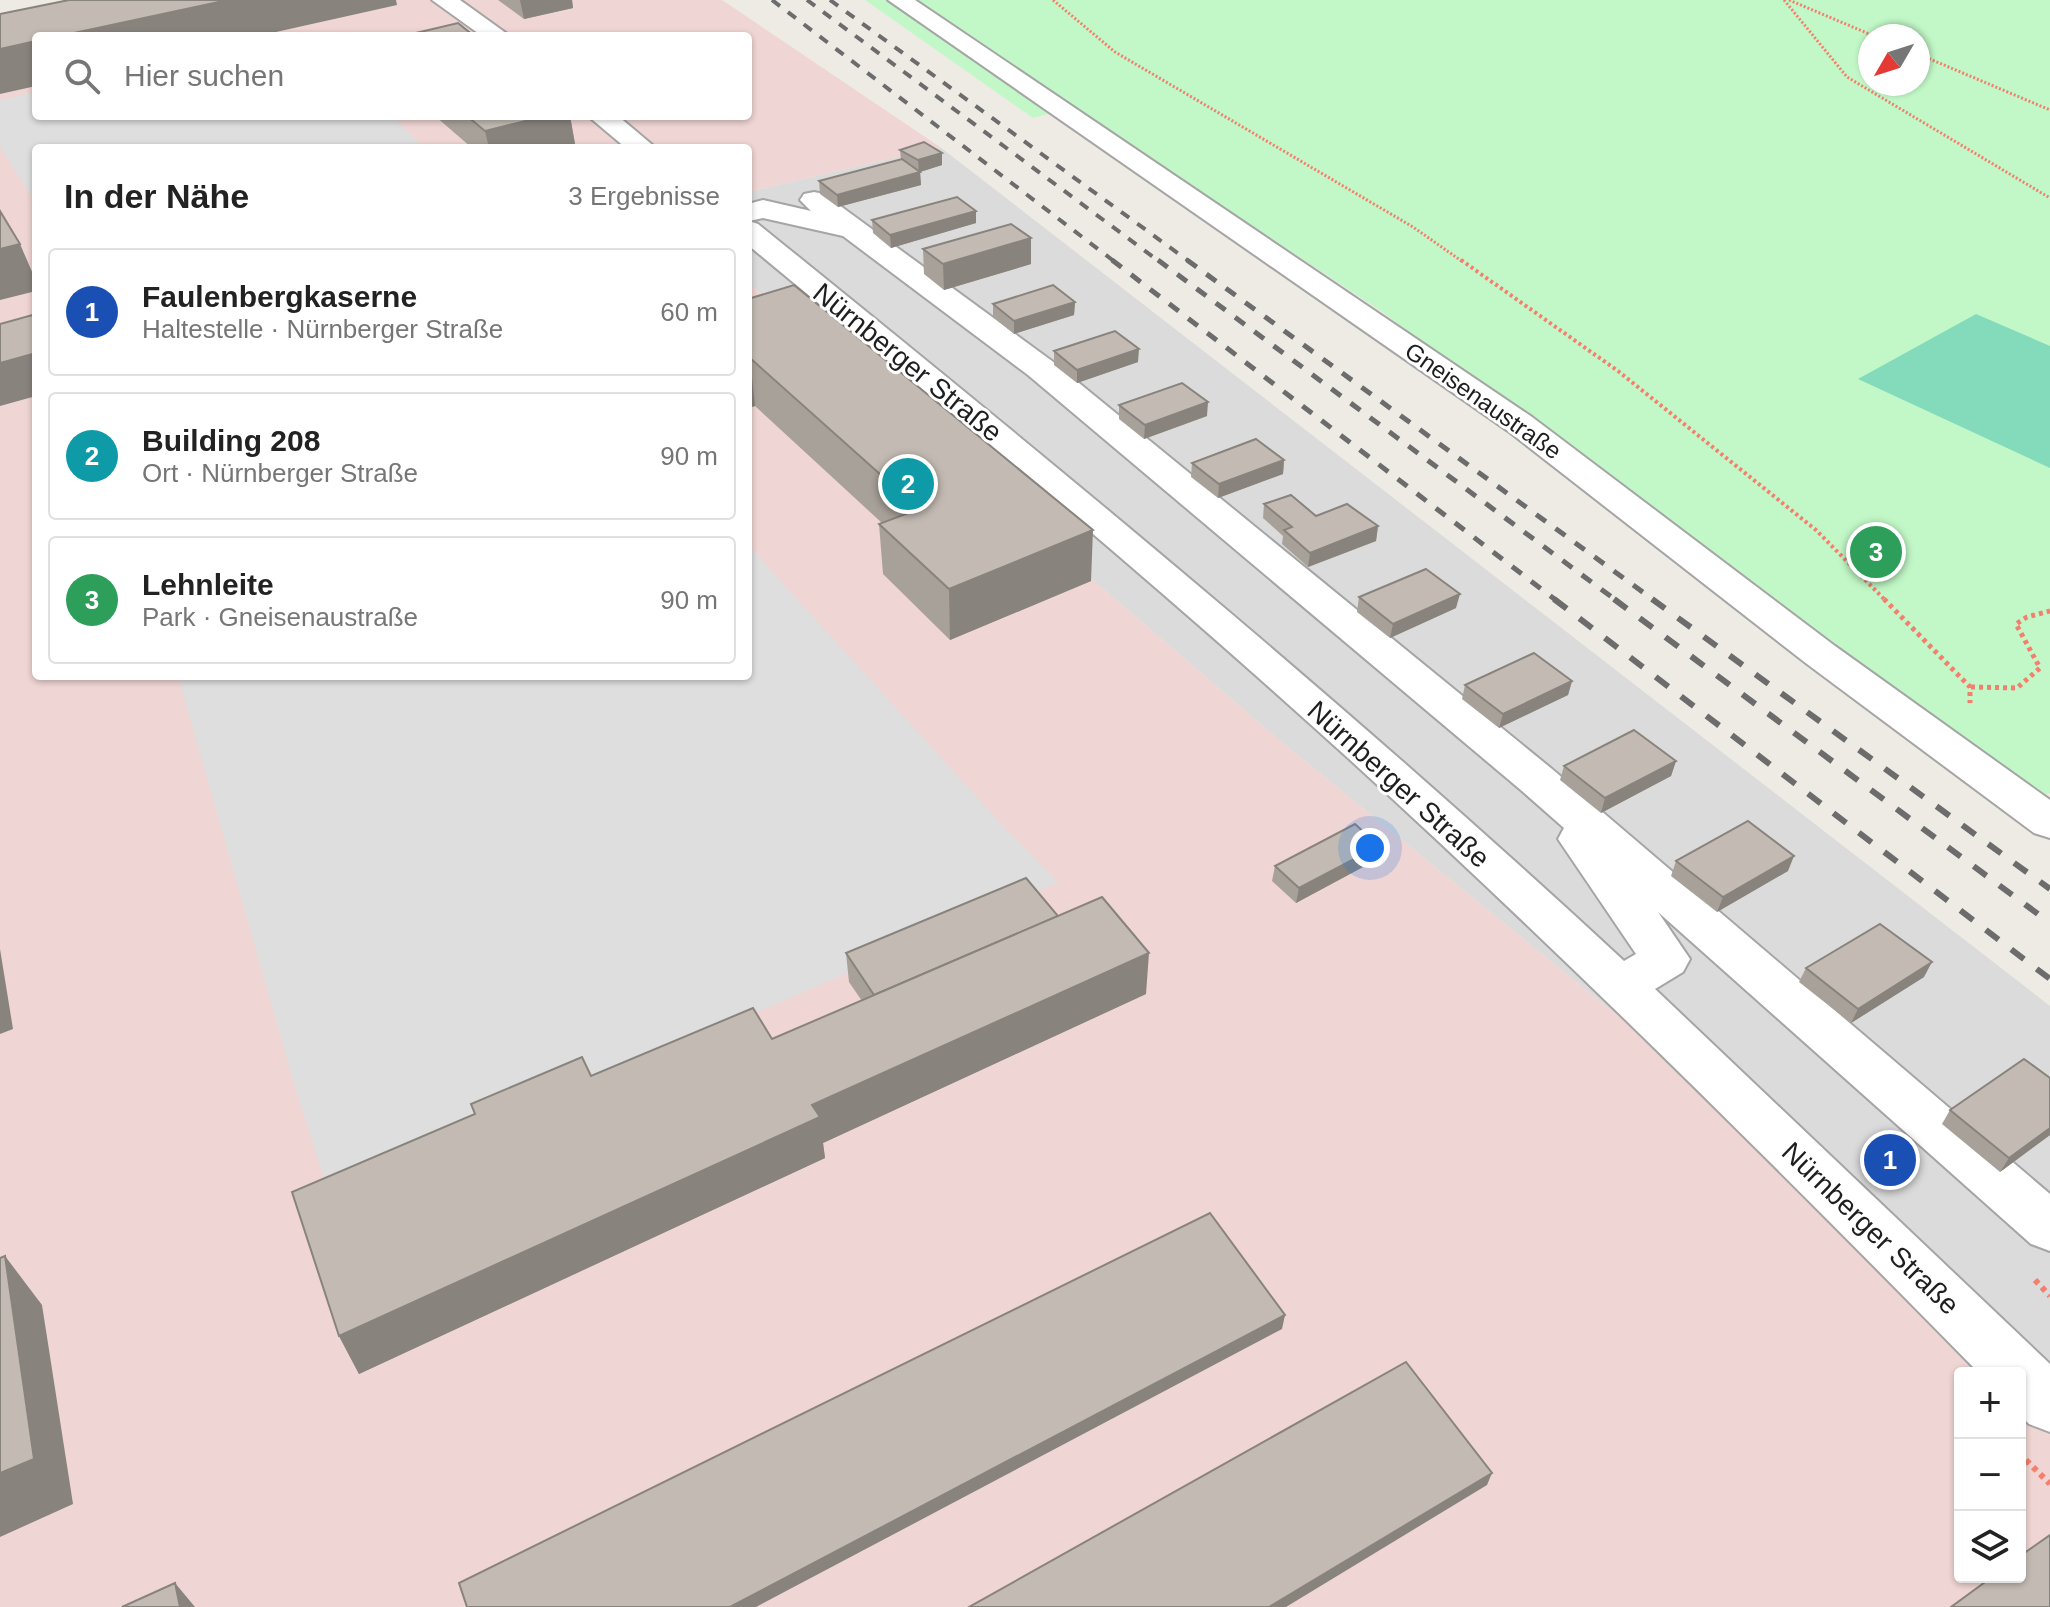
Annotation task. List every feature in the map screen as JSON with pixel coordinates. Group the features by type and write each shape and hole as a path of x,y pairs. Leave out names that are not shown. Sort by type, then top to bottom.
{"street":[{"path":"444,0 492,32"},
{"name":"Gneisenaustraße","path":"900,0 1520,424 1966,764 2050,822"},
{"path":"606,120 638,144"},
{"path":"814,200 1040,368 1537,780 2050,1227"},
{"path":"752,212 763,209 789,213 856,230"},
{"name":"Nürnberger Straße","path":"752,233 989,428 1209,615 1447,824 1849,1204 2013,1367"},
{"path":"1537,780 1666,959 1619,987"},
{"name":"Nürnberger Straße","path":"2026,1380 2050,1404"}],"path":[{"path":"1053,0 1115,52 1413,227 1618,371 1816,530 1970,687 2017,688 2040,668 2016,624 2027,617 2050,611"},
{"path":"1786,0 1858,29"},
{"path":"1786,0 1847,77 2050,198"},
{"path":"1930,59 2050,110"},
{"path":"1966,764 1970,745 1970,687"},
{"path":"2026,1460 2050,1484"}],"shaded area":[{"path":"115,0 722,0 940,147 752,191 752,144 32,144 32,680 752,680 752,286 1279,740 1849,1204 2015,1367 1954,1367 1954,1583 2026,1583 2026,1377 2050,1401 2050,1607 0,1607 0,37"},
{"path":"32,93 32,120 396,120 420,144 32,144 32,198 0,147 0,100"},
{"path":"940,147 2050,1006 2050,1401 2026,1377 2026,1367 2015,1367 1849,1204 1279,740 752,286 752,191"},
{"path":"752,549 1005,828 1058,882 330,1197 294,1084 179,680 752,680"}],"green space":[{"path":"865,0 2050,0 2050,793 2035,800 1381,311 1073,107 1033,118"},
{"path":"1976,314 2050,346 2050,468 1858,379"}],"building":[{"path":"69,0 228,0 79,32 32,32 32,42 0,49 0,14"},
{"path":"458,23 469,32 420,32"},
{"path":"472,120 530,120 485,131"},
{"path":"924,142 942,153 918,160 900,150"},
{"path":"902,159 920,172 837,195 819,181"},
{"path":"957,197 976,211 890,235 872,220"},
{"path":"0,211 20,244 0,249"},
{"path":"1011,224 1031,238 943,264 923,249"},
{"path":"794,285 1093,530 949,589 879,524 919,509 752,360 752,298"},
{"path":"1053,285 1075,302 1014,321 993,304"},
{"path":"32,315 32,354 0,363 0,324"},
{"path":"1115,331 1139,349 1077,370 1054,351"},
{"path":"1182,383 1208,402 1145,425 1119,405"},
{"path":"1256,439 1284,460 1219,484 1192,463"},
{"path":"1291,495 1316,516 1347,504 1378,526 1310,553 1284,530 1292,527 1264,504"},
{"path":"1426,569 1460,594 1393,624 1359,597"},
{"path":"1534,653 1572,681 1503,714 1465,685"},
{"path":"1634,730 1676,761 1605,798 1564,766"},
{"path":"1748,821 1794,856 1723,897 1676,861"},
{"path":"1355,824 1379,846 1299,888 1275,866"},
{"path":"1026,878 1058,916 874,995 846,953"},
{"path":"1102,897 1149,953 812,1105 820,1117 339,1336 292,1192 475,1114 471,1104 582,1057 591,1076 753,1008 772,1039"},
{"path":"1880,924 1932,962 1858,1009 1806,968"},
{"path":"2024,1059 2050,1078 2050,1128 2009,1158 1950,1110"},
{"path":"1210,1213 1285,1315 730,1607 467,1607 459,1583"},
{"path":"5,1256 34,1459 0,1473 0,1258"},
{"path":"1406,1362 1492,1473 1269,1607 969,1607"},
{"path":"2050,1535 2050,1607 1951,1607 1984,1583 2026,1583 2026,1552"},
{"path":"175,1583 180,1607 122,1607"}],"railway":[{"path":"772,0 1115,262"},
{"path":"807,0 1160,262"},
{"path":"830,0 1190,262"},
{"path":"1112,260 1557,601"},
{"path":"1158,260 1617,601"},
{"path":"1187,260 1655,601"},
{"path":"1554,599 2050,979"},
{"path":"1614,599 2050,923"},
{"path":"1652,599 2050,889"}],"place":[{"name":"Building 208","path":"908,484"},
{"name":"Lehnleite","path":"1876,552"},
{"name":"Faulenbergkaserne","path":"1890,1160"}]}
